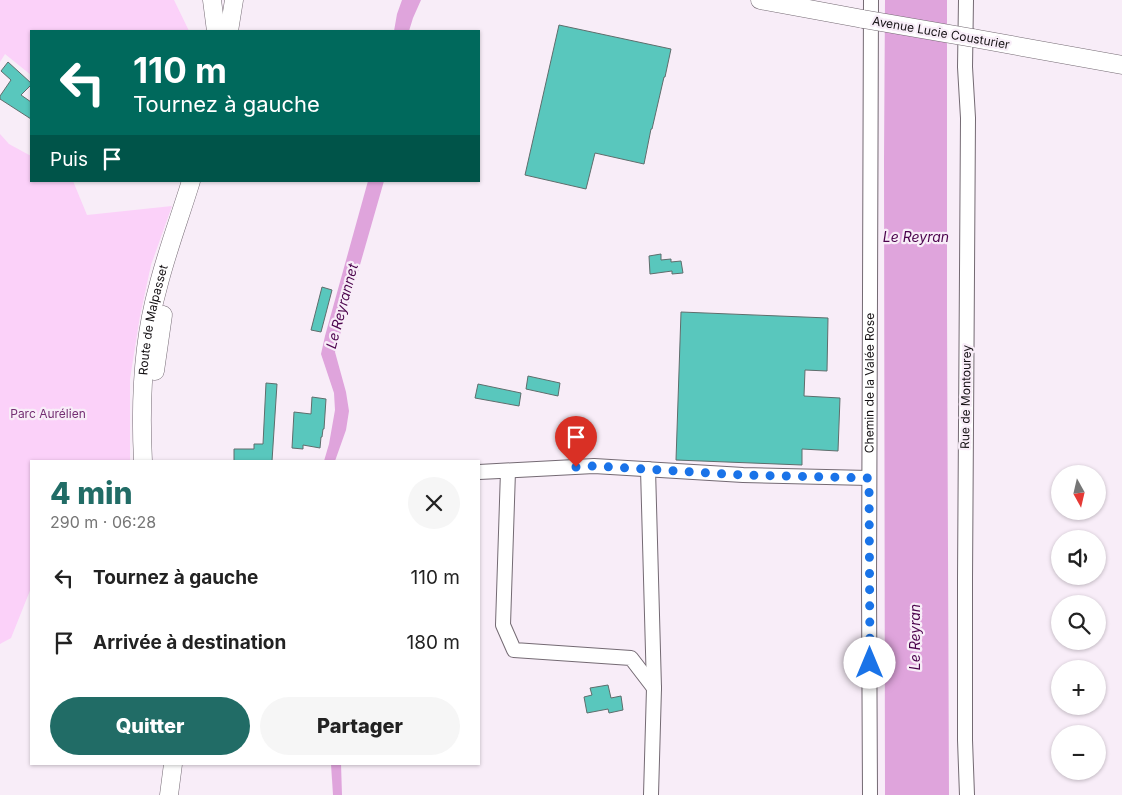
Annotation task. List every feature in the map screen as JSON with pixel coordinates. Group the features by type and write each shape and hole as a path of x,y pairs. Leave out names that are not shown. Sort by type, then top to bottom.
{"main road":[{"path":"212,0 216,30"},
{"path":"229,30 234,0"},
{"name":"Avenue Lucie Cousturier","path":"760,0 1122,65"},
{"name":"Route de Malpasset","path":"143,460 141,424 147,338 157,288 194,187"},
{"name":"Route de Malpasset","path":"154,460 152,434 153,390 159,340 167,292 194,187"},
{"path":"158,795 162,765"},
{"path":"169,795 173,765"}],"street":[{"name":"Chemin de la Valée Rose","path":"870,795 871,0"},
{"name":"Rue de Montourey","path":"966,0 965,67 968,128 965,740 967,795"},
{"path":"480,472 594,466 743,475 869,478"},
{"path":"648,469 654,688 651,795"},
{"path":"508,471 503,625 514,650 631,658 654,688"}],"green space":[{"path":"0,0 174,0 189,30 30,30 30,74 5,54 0,62"},
{"name":"Parc Aurélien","path":"0,134 9,144 30,155 30,182 73,182 87,215 172,206 151,265 140,316 130,379 130,460 30,460 30,590 11,638 0,644"}],"water":[{"path":"402,0 421,0 409,30 394,30"},
{"name":"Le Reyran","path":"885,0 947,0 949,795 885,795"},
{"name":"Le Reyrannet","path":"368,182 384,182 335,352 349,411 346,430 335,460 324,460 335,410 334,393 321,354"},
{"path":"331,765 341,765 342,795 333,795"}],"building":[{"path":"559,25 671,49 644,164 595,153 586,189 525,175"},
{"path":"8,62 30,82 30,86 21,95 30,101 30,118 0,99 0,96 11,80 1,71"},
{"path":"661,254 661,260 681,261 683,273 672,274 672,271 650,274 649,256"},
{"path":"322,287 332,290 321,332 311,330"},
{"path":"681,312 828,318 827,371 805,370 804,396 840,398 838,451 802,449 802,465 676,460"},
{"path":"528,376 560,383 558,396 526,389"},
{"path":"266,383 277,384 272,460 234,460 234,449 254,449 254,444 263,444"},
{"path":"478,384 521,393 519,406 475,398"},
{"path":"312,397 326,399 324,429 320,448 303,445 303,449 292,448 294,412 311,414"},
{"path":"608,685 611,698 621,696 623,710 609,713 608,709 587,713 584,697 592,695 590,688"}],"route":[{"path":"576,467 594,466 743,475 869,478 870,663"}]}
